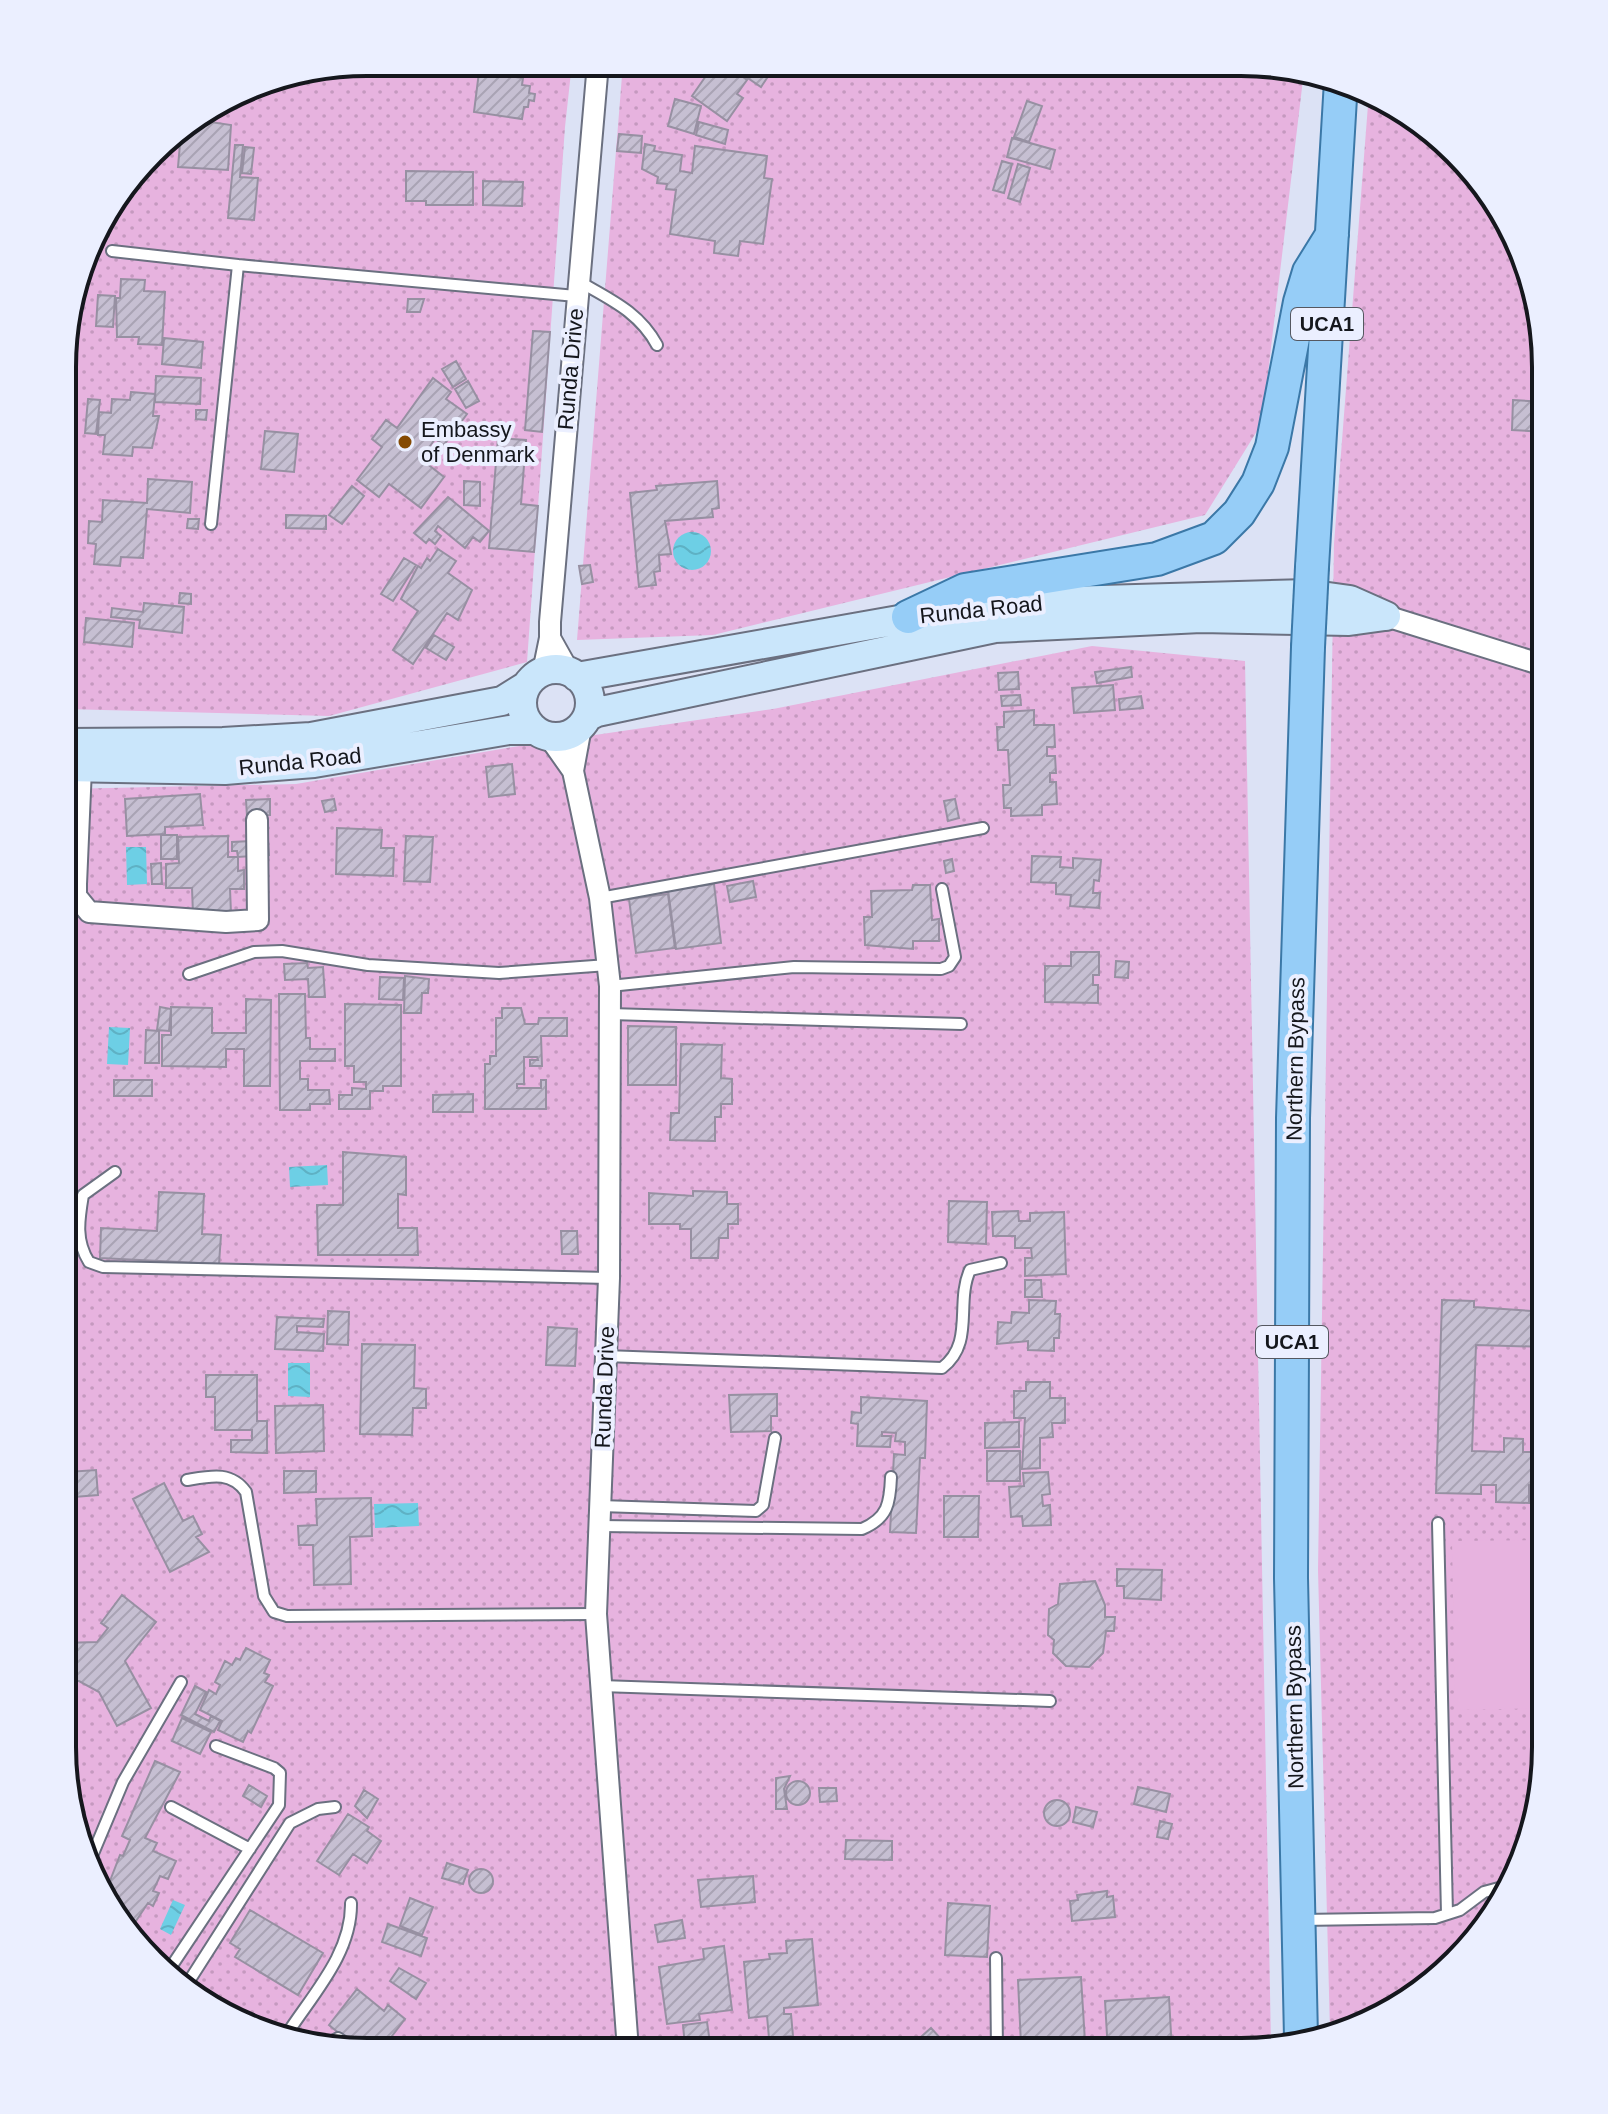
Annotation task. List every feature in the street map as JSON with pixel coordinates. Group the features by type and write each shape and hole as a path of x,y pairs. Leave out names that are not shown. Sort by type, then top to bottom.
{"main road":[{"name":"Northern Bypass","path":"1301,2031 1291,1578 1293,1118 1308,647 1340,93"},
{"path":"908,617 965,590 1157,559 1214,538 1239,513 1258,483 1272,447 1300,302 1309,272 1332,235"}],"street":[{"name":"Runda Drive","path":"554,677 550,638 597,76"},
{"name":"Runda Road","path":"76,743 223,742 311,737 502,701 554,677 995,603 1277,594 1350,600 1386,616 1532,662"},
{"name":"Runda Road","path":"584,722 597,712 995,628 1201,618 1349,621 1386,616"},
{"name":"Runda Drive","path":"554,677 588,693 573,771 600,898 610,986 609,1278 596,1614 627,2038"},
{"name":"Runda Drive","path":"542,734 527,723 521,705 554,677"},
{"path":"542,734 562,738 584,722"},
{"name":"Runda Road","path":"76,768 225,770 314,763 509,730 542,734"},
{"path":"542,734 573,771"},
{"path":"76,896 89,912 226,922 258,920 257,820"}],"lane":[{"path":"112,251 238,265 577,288 632,312 644,323 657,345"},
{"path":"211,524 238,265"},
{"path":"600,898 983,828"},
{"path":"610,986 794,967 941,969 949,966 955,957 942,889"},
{"path":"189,974 254,952 282,951 368,965 499,973 608,965"},
{"path":"610,1014 961,1024"},
{"path":"115,1172 83,1195 78,1227 83,1252 89,1262 103,1267 609,1278"},
{"path":"605,1356 942,1368 955,1358 963,1334 964,1284 970,1270 1001,1263"},
{"path":"599,1516 756,1511 763,1505 775,1438"},
{"path":"187,1480 215,1475 229,1477 239,1482 246,1492 264,1596 274,1612 287,1616 596,1614"},
{"path":"599,1516 862,1529 885,1514 890,1504 891,1477"},
{"path":"1438,1523 1447,1914"},
{"path":"95,1849 123,1782 181,1682"},
{"path":"601,1686 1050,1701"},
{"path":"173,1964 279,1805 280,1773 216,1746"},
{"path":"171,1807 250,1849"},
{"path":"191,1979 290,1823 309,1812 335,1807"},
{"path":"1299,1920 1435,1918 1460,1910 1484,1892 1495,1889"},
{"path":"291,2028 336,1961 349,1933 351,1903"},
{"path":"996,1958 997,2038"}],"shaded area":[{"path":"571,76 527,662 329,716 76,709 76,367 78,329 91,274 106,238 125,205 161,161 205,125 256,98 329,78"},
{"path":"622,76 1241,76 1303,83 1262,423 1205,515 713,635 577,640"},
{"path":"1368,105 1403,125 1433,148 1460,175 1483,205 1502,238 1517,274 1530,329 1532,1747 1530,1785 1517,1840 1502,1876 1483,1909 1447,1953 1418,1978 1370,2008 1330,2024 1318,1570 1334,544"},
{"path":"1092,646 1245,661 1271,2036 329,2036 274,2023 238,2008 205,1989 175,1966 148,1939 125,1909 106,1876 91,1840 78,1785 76,1747 76,789 296,784 513,747 773,709"},
{"path":"1532,1540 1532,1708 1455,1710 1452,1541"}],"water":[{"path":"692,532 705,538 711,551 705,564 692,570 679,564 673,551 679,538"},
{"path":"126,847 146,847 147,884 127,885"},
{"path":"109,1027 130,1028 128,1065 107,1064"},
{"path":"327,1165 328,1185 290,1187 289,1167"},
{"path":"288,1363 310,1363 310,1397 288,1396"},
{"path":"418,1503 419,1526 375,1528 374,1504"},
{"path":"173,1900 185,1905 171,1935 160,1929"}],"building":[{"path":"478,76 523,78 522,85 530,86 529,93 535,94 534,101 529,100 528,107 524,107 522,119 474,112"},
{"path":"706,76 742,76 747,80 737,94 743,98 727,121 692,96"},
{"path":"745,76 768,76 761,87"},
{"path":"675,99 701,106 694,134 668,126"},
{"path":"1027,101 1042,106 1029,142 1014,137"},
{"path":"210,122 231,125 228,170 178,167 180,144 190,136"},
{"path":"699,122 728,130 725,144 696,135"},
{"path":"619,134 642,136 641,153 617,151"},
{"path":"1012,138 1055,150 1050,169 1007,157"},
{"path":"645,144 655,146 654,151 682,155 680,171 692,173 695,146 767,156 764,178 772,179 763,244 740,241 738,256 714,253 715,241 670,234 676,190 666,189 667,184 657,183 658,177 642,169"},
{"path":"235,145 243,145 240,177 258,178 254,220 228,218"},
{"path":"245,147 254,148 251,174 242,173"},
{"path":"1002,161 1012,164 1004,193 993,190"},
{"path":"1018,164 1030,168 1020,202 1008,198"},
{"path":"406,171 473,172 473,205 426,205 426,201 406,201"},
{"path":"483,181 523,182 522,206 483,205"},
{"path":"121,279 145,280 144,291 165,292 162,345 138,344 139,337 117,337 116,298 120,298"},
{"path":"98,295 115,296 113,327 96,326"},
{"path":"408,299 424,299 420,312 407,312"},
{"path":"533,331 550,332 542,432 525,430"},
{"path":"164,338 203,342 201,368 162,364"},
{"path":"456,361 466,379 453,387 442,369"},
{"path":"156,376 201,378 200,404 155,402"},
{"name":"Embassy of Denmark","path":"433,378 451,392 446,399 467,414 444,445 435,439 421,459 444,477 421,508 389,484 379,497 357,480 382,447 372,439 386,420 397,428"},
{"path":"468,381 479,401 466,408 455,389"},
{"path":"131,392 155,394 153,416 159,416 152,448 133,447 132,456 103,454 105,435 98,435 99,412 111,413 112,399 130,400"},
{"path":"88,399 100,400 96,434 85,433"},
{"path":"1513,400 1532,401 1532,431 1512,430"},
{"path":"196,410 207,410 206,420 196,419"},
{"path":"265,431 298,434 294,472 261,469"},
{"path":"498,438 526,440 521,504 538,506 534,552 489,548"},
{"path":"148,479 192,482 190,513 147,509 143,558 121,557 120,566 94,564 96,544 88,543 89,521 102,522 103,500 147,503"},
{"path":"464,481 480,482 480,506 464,505"},
{"path":"717,481 719,508 712,509 713,517 665,521 671,554 659,555 660,571 654,572 656,585 639,587 630,493 657,490 656,486"},
{"path":"352,486 364,496 342,524 329,515"},
{"path":"448,497 489,531 480,542 473,537 465,548 438,526 435,531 441,536 435,544 429,539 426,543 414,533"},
{"path":"286,515 326,516 326,529 286,528"},
{"path":"188,519 199,519 198,529 187,528"},
{"path":"438,549 456,561 448,573 472,590 458,620 447,613 413,664 393,650 418,611 401,599 418,566 421,568 427,558 430,561"},
{"path":"404,558 416,565 393,601 381,594"},
{"path":"590,565 593,582 582,584 579,566"},
{"path":"180,593 191,594 191,604 179,603"},
{"path":"144,603 184,607 182,633 139,628 140,620 111,617 112,608 143,612"},
{"path":"86,618 134,623 132,647 84,642"},
{"path":"434,635 454,647 446,660 426,648"},
{"path":"1131,667 1132,677 1097,683 1095,672"},
{"path":"1018,672 1019,689 999,690 998,673"},
{"path":"1113,685 1115,710 1074,713 1072,688"},
{"path":"1020,695 1021,705 1002,706 1001,696"},
{"path":"1141,696 1143,708 1120,710 1119,699"},
{"path":"1034,710 1034,725 1054,725 1055,747 1047,747 1047,756 1055,756 1056,773 1050,773 1050,782 1056,782 1057,804 1042,805 1042,815 1011,816 1011,808 1004,808 1003,785 1010,785 1008,750 998,750 997,727 1004,727 1004,712"},
{"path":"512,764 515,794 489,797 486,767"},
{"path":"200,794 203,825 165,827 165,834 127,836 125,799"},
{"path":"270,799 270,815 247,816 246,800"},
{"path":"334,799 336,810 325,812 322,801"},
{"path":"955,799 959,818 948,821 944,801"},
{"path":"337,828 382,830 381,848 394,848 393,876 336,874"},
{"path":"161,835 177,835 177,859 161,859"},
{"path":"228,836 228,857 238,857 238,871 244,870 244,889 230,889 231,913 193,914 192,888 166,888 166,864 179,863 178,837"},
{"path":"406,836 433,837 430,882 404,881"},
{"path":"268,840 269,855 238,857 237,851 232,851 232,842"},
{"path":"1032,856 1061,857 1060,867 1073,868 1073,858 1101,860 1099,881 1094,880 1093,893 1100,893 1099,908 1070,906 1071,895 1056,894 1056,883 1031,882"},
{"path":"952,859 954,871 946,873 944,861"},
{"path":"161,863 162,884 152,884 151,864"},
{"path":"753,881 756,897 730,902 727,886"},
{"path":"714,884 721,943 676,949 668,890"},
{"path":"913,885 930,885 932,920 939,919 939,941 913,941 913,949 865,945 864,917 872,917 871,891 912,890"},
{"path":"668,894 675,948 636,953 629,899"},
{"path":"1071,952 1099,952 1099,975 1093,975 1093,985 1098,985 1098,1003 1045,1002 1045,966 1071,966"},
{"path":"1116,961 1129,962 1128,978 1115,977"},
{"path":"307,963 308,968 323,967 325,997 309,997 308,979 285,980 284,964"},
{"path":"405,976 429,979 428,993 422,993 421,1013 404,1013"},
{"path":"380,977 404,978 403,1000 379,999"},
{"path":"279,994 305,994 306,1038 310,1038 310,1049 335,1049 335,1061 300,1061 300,1079 308,1079 308,1090 329,1090 330,1104 310,1104 310,1110 280,1110"},
{"path":"246,999 271,1000 270,1086 244,1086 244,1049 226,1049 226,1067 162,1066 162,1035 171,1035 171,1007 212,1008 212,1033 246,1033"},
{"path":"345,1004 401,1005 401,1086 383,1086 383,1091 370,1091 370,1109 339,1109 339,1095 352,1095 352,1088 366,1089 366,1082 354,1082 354,1066 345,1066"},
{"path":"160,1007 171,1009 169,1031 157,1030"},
{"path":"502,1008 521,1008 525,1024 538,1024 539,1018 567,1018 567,1036 541,1036 542,1066 530,1066 530,1060 538,1060 537,1057 524,1057 524,1084 517,1084 517,1088 541,1088 541,1080 546,1080 546,1109 485,1109 485,1064 490,1064 490,1056 496,1056 496,1018 502,1018"},
{"path":"628,1026 676,1027 676,1085 628,1085"},
{"path":"146,1030 159,1031 159,1063 145,1063"},
{"path":"681,1044 722,1045 721,1078 732,1079 732,1104 721,1104 721,1117 715,1117 715,1141 670,1140 671,1113 679,1113"},
{"path":"114,1080 152,1080 152,1096 114,1096"},
{"path":"473,1094 473,1112 433,1112 433,1095"},
{"path":"343,1152 406,1157 406,1195 398,1194 398,1228 417,1228 418,1255 318,1255 317,1205 343,1205"},
{"path":"693,1191 727,1192 727,1204 738,1204 738,1224 728,1224 728,1238 719,1238 718,1258 691,1258 691,1229 680,1229 680,1224 649,1224 649,1193 693,1196"},
{"path":"159,1192 204,1194 202,1234 221,1235 219,1264 100,1258 101,1228 157,1231"},
{"path":"949,1201 987,1202 986,1244 948,1242"},
{"path":"1018,1211 1019,1221 1030,1221 1030,1213 1064,1212 1066,1274 1025,1276 1025,1258 1032,1258 1031,1248 1015,1248 1015,1236 993,1236 992,1212"},
{"path":"561,1231 577,1231 578,1254 562,1254"},
{"path":"1025,1280 1041,1280 1042,1297 1025,1297"},
{"path":"1029,1300 1056,1301 1055,1314 1060,1314 1059,1338 1054,1338 1054,1351 1028,1350 1028,1341 997,1344 998,1322 1011,1323 1012,1312 1029,1313"},
{"path":"1442,1300 1474,1301 1474,1307 1532,1311 1532,1347 1476,1345 1472,1451 1504,1452 1504,1438 1523,1439 1523,1452 1532,1452 1529,1503 1496,1502 1496,1485 1481,1485 1481,1494 1436,1493"},
{"path":"328,1311 349,1312 348,1345 327,1344"},
{"path":"277,1317 324,1319 323,1327 297,1326 297,1332 324,1334 323,1351 275,1349"},
{"path":"548,1327 577,1329 575,1366 546,1365"},
{"path":"362,1344 415,1345 414,1388 426,1389 426,1408 413,1408 412,1435 360,1434"},
{"path":"206,1375 257,1375 257,1421 267,1421 267,1453 231,1452 231,1440 252,1440 252,1430 215,1430 215,1397 206,1397"},
{"path":"1026,1382 1050,1382 1050,1398 1065,1398 1065,1423 1052,1423 1053,1437 1040,1438 1040,1468 1022,1469 1025,1418 1014,1418 1014,1391 1026,1391"},
{"path":"777,1394 777,1416 771,1416 771,1431 731,1432 729,1395"},
{"path":"861,1397 927,1401 925,1458 920,1458 916,1533 890,1532 894,1454 905,1455 905,1442 895,1441 896,1433 882,1432 882,1436 891,1436 890,1447 857,1446 858,1424 851,1423 852,1412 861,1413"},
{"path":"323,1405 324,1451 276,1453 275,1406"},
{"path":"1019,1422 1019,1447 985,1448 985,1423"},
{"path":"987,1451 1020,1451 1020,1481 987,1481"},
{"path":"96,1470 98,1495 76,1497 76,1471"},
{"path":"284,1471 316,1471 316,1492 284,1493"},
{"path":"1048,1472 1050,1494 1042,1495 1043,1506 1050,1505 1051,1525 1023,1526 1022,1516 1011,1517 1009,1487 1024,1486 1023,1473"},
{"path":"164,1483 183,1521 193,1516 202,1534 196,1537 209,1552 170,1572 133,1499"},
{"path":"944,1496 979,1496 978,1537 944,1537"},
{"path":"371,1498 372,1536 350,1537 351,1584 314,1585 313,1545 299,1545 298,1526 317,1525 316,1499"},
{"path":"1117,1569 1162,1570 1161,1600 1124,1598 1124,1586 1117,1586"},
{"path":"1095,1581 1105,1605 1105,1617 1115,1617 1114,1631 1106,1631 1103,1653 1089,1667 1066,1666 1053,1653 1054,1640 1048,1635 1049,1609 1058,1604 1060,1584"},
{"path":"122,1595 156,1622 125,1661 151,1708 117,1726 99,1692 76,1681 76,1643 97,1642 108,1628 101,1623"},
{"path":"246,1648 270,1660 264,1673 269,1675 265,1682 273,1686 251,1733 248,1731 243,1742 218,1730 222,1721 200,1710 209,1690 216,1694 220,1685 215,1682 225,1661 232,1665 236,1658 240,1660"},
{"path":"195,1686 206,1692 195,1714 209,1721 211,1716 220,1721 214,1732 181,1715"},
{"path":"182,1718 211,1732 200,1754 172,1741"},
{"path":"155,1761 180,1772 145,1838 157,1843 153,1851 176,1861 168,1879 160,1876 153,1891 159,1893 153,1906 148,1903 135,1923 109,1882 120,1855 123,1856 130,1840 122,1836"},
{"path":"790,1776 784,1789 787,1809 776,1809 776,1778"},
{"path":"798,1781 807,1784 810,1793 807,1802 798,1805 789,1802 786,1793 789,1784"},
{"path":"249,1785 267,1796 261,1807 243,1796"},
{"path":"1138,1787 1170,1794 1166,1812 1134,1804"},
{"path":"819,1788 836,1788 837,1801 820,1802"},
{"path":"364,1790 378,1799 367,1818 355,1806"},
{"path":"1057,1800 1066,1804 1070,1813 1066,1822 1057,1826 1048,1822 1044,1813 1048,1804"},
{"path":"1076,1807 1097,1812 1093,1827 1073,1822"},
{"path":"348,1814 369,1827 367,1831 381,1841 367,1863 353,1854 339,1875 317,1861"},
{"path":"1160,1821 1172,1824 1168,1839 1157,1837"},
{"path":"846,1840 892,1841 892,1860 845,1859"},
{"path":"447,1863 468,1870 463,1884 442,1878"},
{"path":"481,1869 492,1876 493,1881 486,1892 481,1893 470,1886 469,1881 476,1870"},
{"path":"753,1876 755,1902 701,1907 698,1880"},
{"path":"1107,1891 1107,1897 1113,1896 1115,1917 1072,1921 1070,1901 1078,1900 1077,1895"},
{"path":"410,1898 433,1907 422,1935 400,1926"},
{"path":"948,1903 990,1906 987,1957 945,1955"},
{"path":"250,1910 323,1953 298,1995 235,1957 240,1949 230,1943"},
{"path":"682,1920 685,1938 658,1942 655,1925"},
{"path":"388,1924 427,1938 421,1956 382,1942"},
{"path":"812,1939 818,2005 784,2008 784,2014 791,2014 793,2036 769,2038 767,2016 749,2018 744,1962 770,1959 769,1954 787,1953 786,1941"},
{"path":"724,1946 732,2010 699,2014 700,2020 667,2024 659,1967 704,1959 703,1949"},
{"path":"399,1968 426,1983 416,1999 390,1981"},
{"path":"1081,1977 1085,2038 1021,2038 1018,1980"},
{"path":"357,1989 384,2011 388,2005 405,2019 392,2036 395,2038 343,2037 329,2025"},
{"path":"1169,1997 1171,2038 1107,2038 1105,2001"},
{"path":"707,2022 709,2038 684,2038 683,2025"},
{"path":"931,2028 940,2038 920,2038"}],"place":[{"name":"Embassy of Denmark","path":"405,442"}]}
